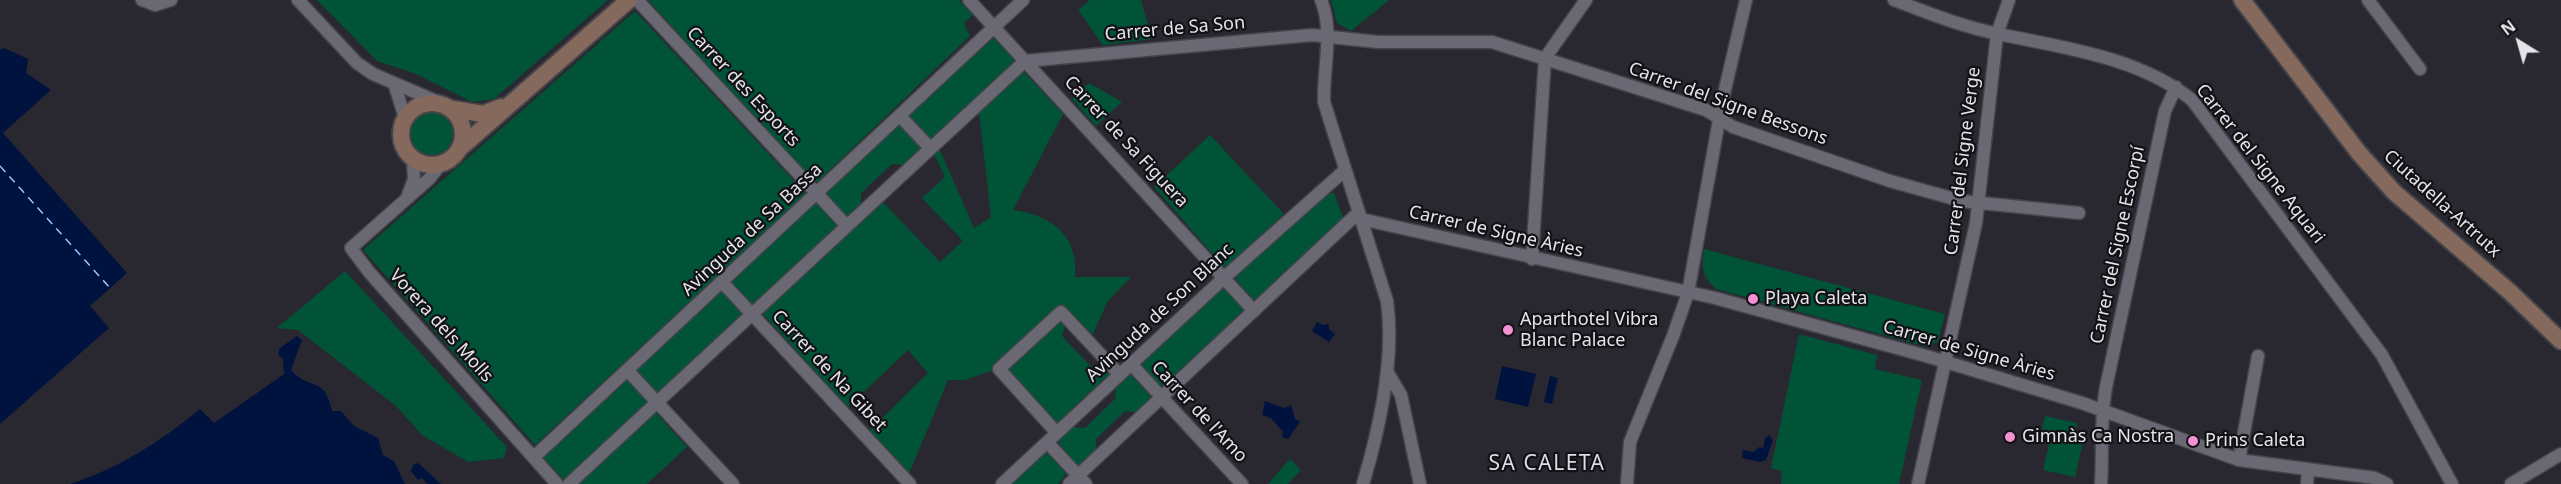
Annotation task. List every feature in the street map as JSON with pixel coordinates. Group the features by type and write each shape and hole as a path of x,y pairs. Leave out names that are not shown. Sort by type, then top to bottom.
{"street":[{"path":"142,0 155,5 171,0"},
{"path":"298,0 357,63 445,106 461,124 463,137 459,149"},
{"path":"413,159 428,165 441,164 629,0"},
{"name":"Carrer des Esports","path":"637,0 847,226"},
{"name":"Carrer de Sa Figuera","path":"969,0 1226,276 1254,311"},
{"name":"Avinguda de Sa Bassa","path":"534,458 1023,0"},
{"path":"1321,0 1325,10 1328,35 1323,73 1324,102 1387,301 1390,326 1388,373 1363,484"},
{"path":"1532,259 1545,58 1586,0"},
{"path":"1628,484 1630,442 1688,293 1720,119 1746,0"},
{"name":"Carrer del Signe Aquari","path":"1894,0 1997,34 2064,45 2144,72 2176,87 2192,100 2382,355 2452,484"},
{"name":"Carrer del Signe Verge","path":"1918,484 1979,203 1997,34 2009,0"},
{"name":"Ciutadella-Artrutx","path":"2242,0 2359,153 2394,192 2510,292 2561,341"},
{"path":"2368,0 2420,69"},
{"name":"Carrer del Signe Bessons","path":"1328,35 1378,42 1492,42 1706,110 1733,127 1890,181 1979,203 2079,213"},
{"name":"Carrer de Sa Son","path":"1025,61 1328,35"},
{"path":"569,484 1025,61"},
{"path":"394,83 405,118"},
{"name":"Carrer del Signe Escorpí","path":"2101,484 2104,442 2102,412 2165,111 2176,87"},
{"path":"408,195 414,179 413,159 405,147 401,132 405,118 414,109 425,103 483,114 513,103"},
{"path":"900,116 930,148"},
{"name":"Vorera dels Molls","path":"441,164 429,179 408,195 351,248 354,255 556,484"},
{"name":"Avinguda de Son Blanc","path":"1002,484 1226,276 1344,171"},
{"path":"1047,442 1078,481 1161,398 1360,215"},
{"name":"Carrer de Signe Àries","path":"1360,215 1532,259 1688,293 1946,362 2082,403 2239,460 2308,478 2375,478 2386,484"},
{"name":"Carrer de Na Gibet","path":"722,282 909,484"},
{"path":"1057,433 999,369 1061,312 1119,374"},
{"path":"2239,460 2258,356"},
{"name":"Carrer de l'Amo","path":"1131,364 1242,484"},
{"path":"628,370 733,484"},
{"path":"1388,373 1401,395 1420,484"},
{"path":"2511,484 2561,454"}],"green space":[{"path":"317,0 608,0 494,99 472,102 414,73 377,61"},
{"path":"648,0 959,0 973,15 964,23 970,36 815,184"},
{"path":"1090,0 1141,0 1152,39 1103,45 1078,10"},
{"path":"1331,0 1389,0 1351,31 1337,23"},
{"path":"635,11 806,194 535,445 363,250"},
{"path":"993,38 1017,60 903,165 892,164 861,193 861,205 564,480 542,456"},
{"path":"1023,71 1063,114 1013,210 1039,217 1060,230 1072,250 1075,277 1131,277 1108,301 1091,338 1066,322 1062,336 1095,371 1109,369 1112,372 1055,425 1010,376 1001,381 991,371 965,380 948,380 909,474 868,432 928,373 908,350 848,407 762,313 883,202 940,262 963,241 922,198 945,177 934,154 939,148 974,228 991,217 979,112"},
{"path":"1089,83 1122,102 1096,126 1072,99"},
{"path":"430,110 439,111 446,117 452,124 452,142 446,149 439,155 430,156 421,155 414,149 408,142 407,133 408,124 414,117 421,111"},
{"path":"1210,135 1284,214 1225,268 1154,187"},
{"path":"1334,193 1344,220 1258,300 1253,299 1236,280 1237,275 1325,194"},
{"path":"1704,249 1945,314 1938,341 1927,347 1716,289 1704,271"},
{"path":"345,271 507,447 504,458 468,462 422,435 396,406 298,330 277,328"},
{"path":"1222,288 1228,289 1246,311 1162,388 1158,387 1141,368 1141,363"},
{"path":"1799,334 1877,355 1875,369 1922,380 1899,484 1781,484 1782,471 1771,468"},
{"path":"1128,375 1131,375 1150,395 1151,400 1136,412 1125,411 1096,439 1096,450 1080,465 1076,465 1058,442 1072,427 1085,428 1115,399 1116,387"},
{"path":"655,412 687,447 647,484 579,484"},
{"path":"2045,416 2077,423 2074,439 2083,442 2075,477 2043,470 2051,436 2041,433"},
{"path":"1044,454 1049,454 1067,473 1058,484 1012,484"},
{"path":"1290,459 1301,470 1288,484 1268,484"}],"water":[{"path":"4,48 28,59 26,73 51,90 3,133 127,273 90,306 109,328 0,424 0,50"},
{"path":"1317,322 1323,325 1328,324 1330,330 1335,334 1329,342 1312,331"},
{"path":"297,336 302,340 291,370 325,392 332,411 341,411 354,426 378,438 383,455 394,461 405,484 70,484 88,478 138,453 200,409 214,423 284,374 283,359 278,354 280,348"},
{"path":"1502,366 1536,374 1528,407 1495,399"},
{"path":"1550,376 1558,378 1552,404 1544,402"},
{"path":"1265,401 1284,408 1291,405 1295,419 1300,422 1288,439 1282,437 1283,432 1271,418 1262,415"},
{"path":"1769,435 1773,440 1766,460 1760,462 1742,458 1743,450 1754,452 1759,447 1763,448 1765,438"},
{"path":"418,463 441,484 428,484 422,478 418,480 411,471 413,465"}],"ferry route":[{"path":"0,166 110,288"}],"place":[{"name":"Playa Caleta","path":"1753,299"},
{"name":"Aparthotel Vibra Blanc Palace","path":"1508,330"},
{"name":"Gimnàs Ca Nostra","path":"2010,437"},
{"name":"Prins Caleta","path":"2193,441"}],"district":[{"name":"SA CALETA","path":"1547,464"}]}
